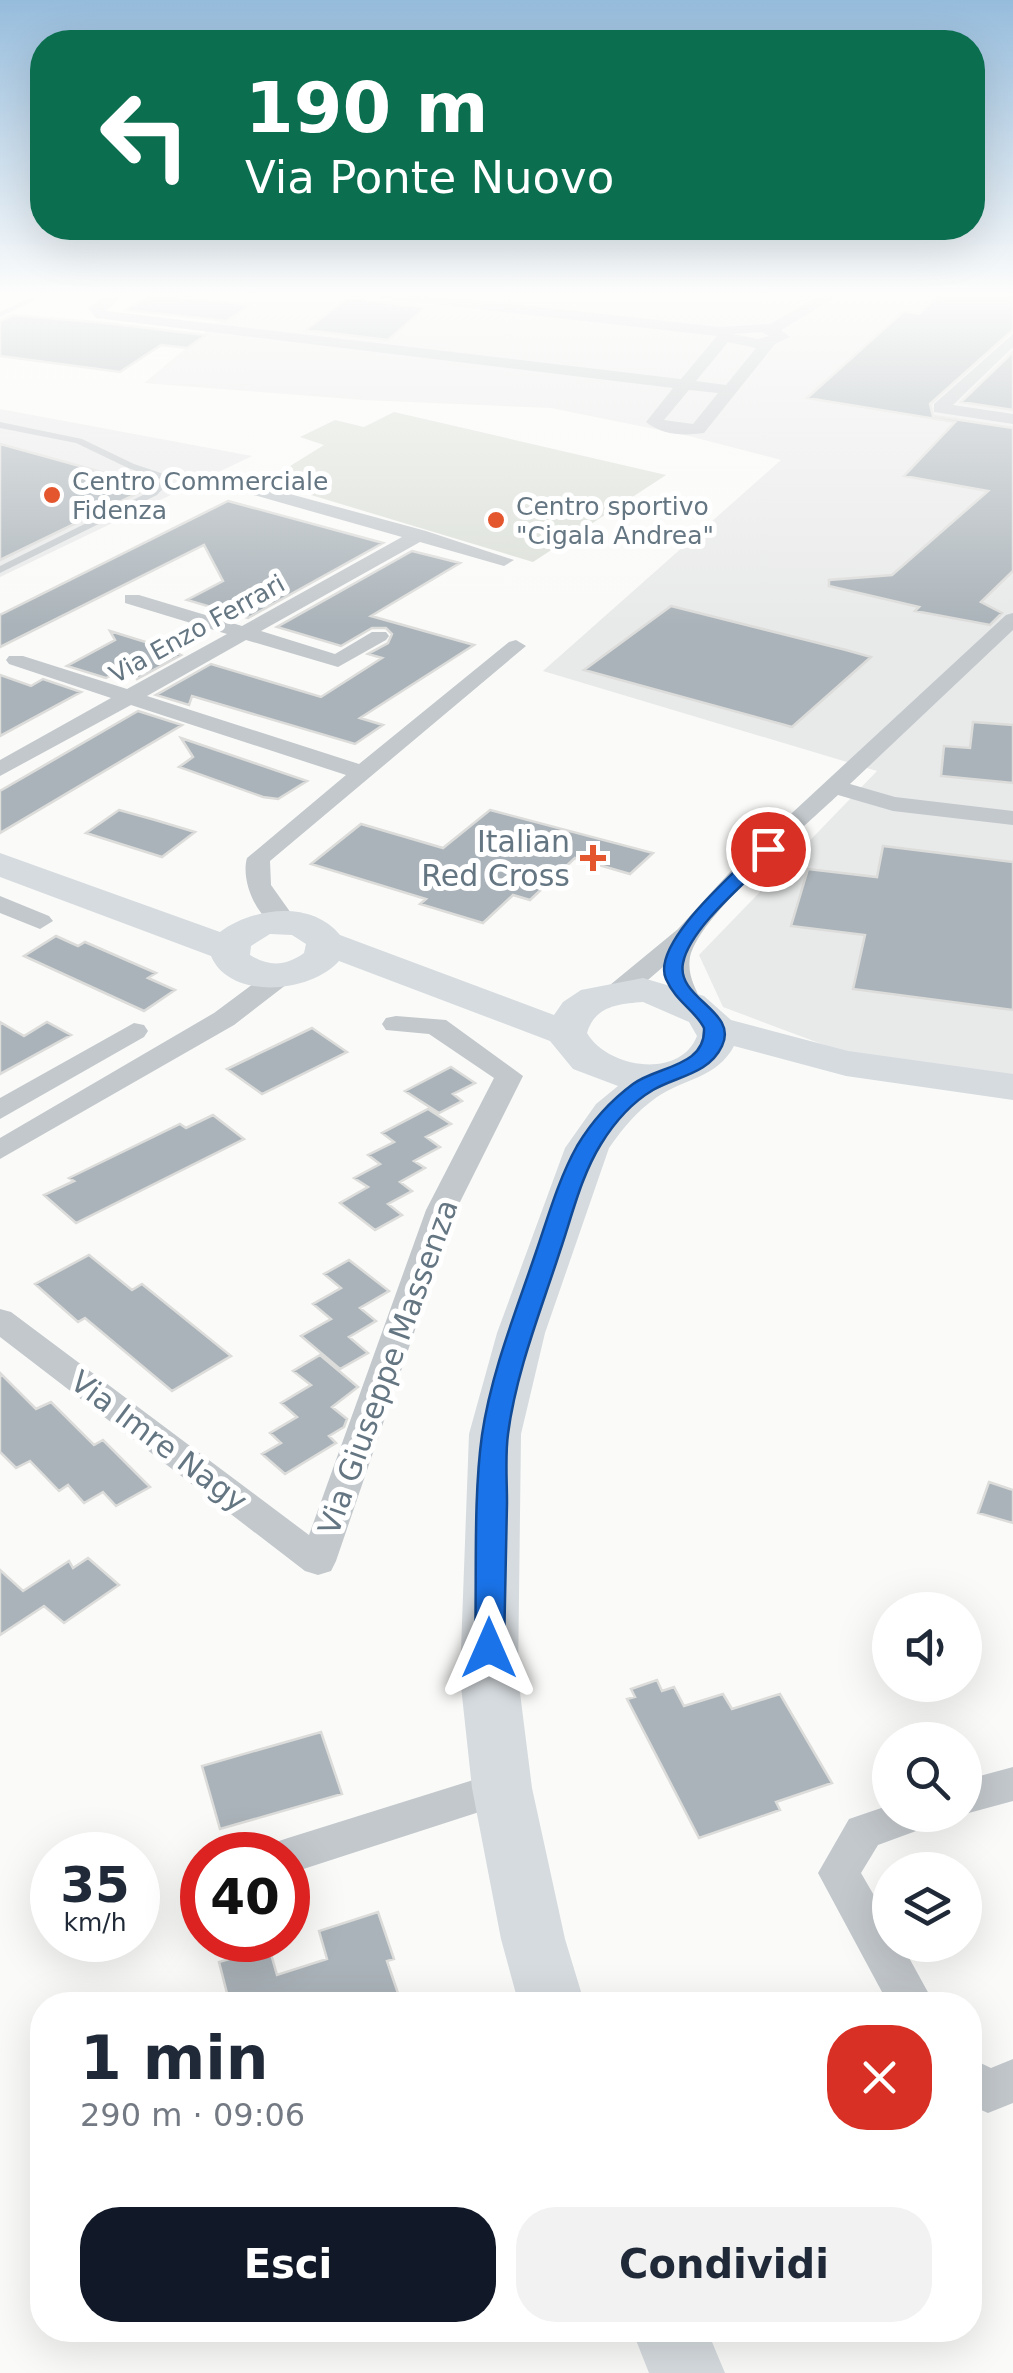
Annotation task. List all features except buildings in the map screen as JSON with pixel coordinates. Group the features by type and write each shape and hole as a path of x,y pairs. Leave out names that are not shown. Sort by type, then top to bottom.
{"street":[{"path":"669,405 654,422 672,430 698,429 718,405"},
{"path":"944,405 935,413 1013,419"},
{"path":"235,484 504,560"},
{"name":"Via Enzo Ferrari","path":"0,769 419,535"},
{"path":"132,599 338,661 380,636"},
{"path":"548,1992 533,1940 502,1788 489,1678 495,1434 520,1334 587,1148 594,1090 569,1020 578,1008 606,995 686,934 749,866 1013,618"},
{"path":"224,1019 238,990 252,932 259,858 516,646"},
{"path":"16,660 360,772"},
{"path":"833,786 893,804 1013,818"},
{"path":"0,864 172,927 252,932 314,930 305,962 224,1019 0,1150"},
{"path":"0,904 40,921"},
{"path":"252,932 256,974 305,962 455,989 668,994 693,1041"},
{"path":"686,934 673,964 693,1041"},
{"path":"455,989 632,1075 693,1041 1013,1087"},
{"name":"Via Giuseppe Massenza","path":"318,1561 440,1210 510,1076 436,1026 396,1024"},
{"path":"0,1110 134,1031"},
{"path":"587,1148 611,1113 693,1041"},
{"name":"Via Imre Nagy","path":"0,1320 318,1561"},
{"path":"982,1792 1008,1784"},
{"path":"310,1849 502,1788"},
{"path":"872,1829 864,1832 839,1873 905,1992"},
{"path":"982,2087 988,2091 1013,2080"},
{"path":"675,2342 687,2373"}],"lane":[{"path":"0,425 79,441 164,477 165,482 154,493 0,570"}],"shaded area":[{"path":"474,405 1013,405 1013,1075 843,1052 723,1007 699,955 877,771 543,671 781,460 689,436 551,408"},
{"path":"0,409 252,456 0,577"},
{"name":"Centro sportivo \"Cigala Andrea\"","path":"394,412 666,475 533,562 258,479 274,476 324,445 300,437 335,420 364,427"}],"place":[{"name":"Centro Commerciale Fidenza","path":"52,495"},
{"name":"Centro sportivo \"Cigala Andrea\"","path":"496,520"},
{"name":"Italian Red Cross","path":"593,858"}],"route":[{"path":"489,1648 495,1434 520,1334 568,1192 587,1148 611,1113 644,1086 696,1063 715,1041 710,1018 689,1002 674,976 673,964 686,934 768,849"}]}
